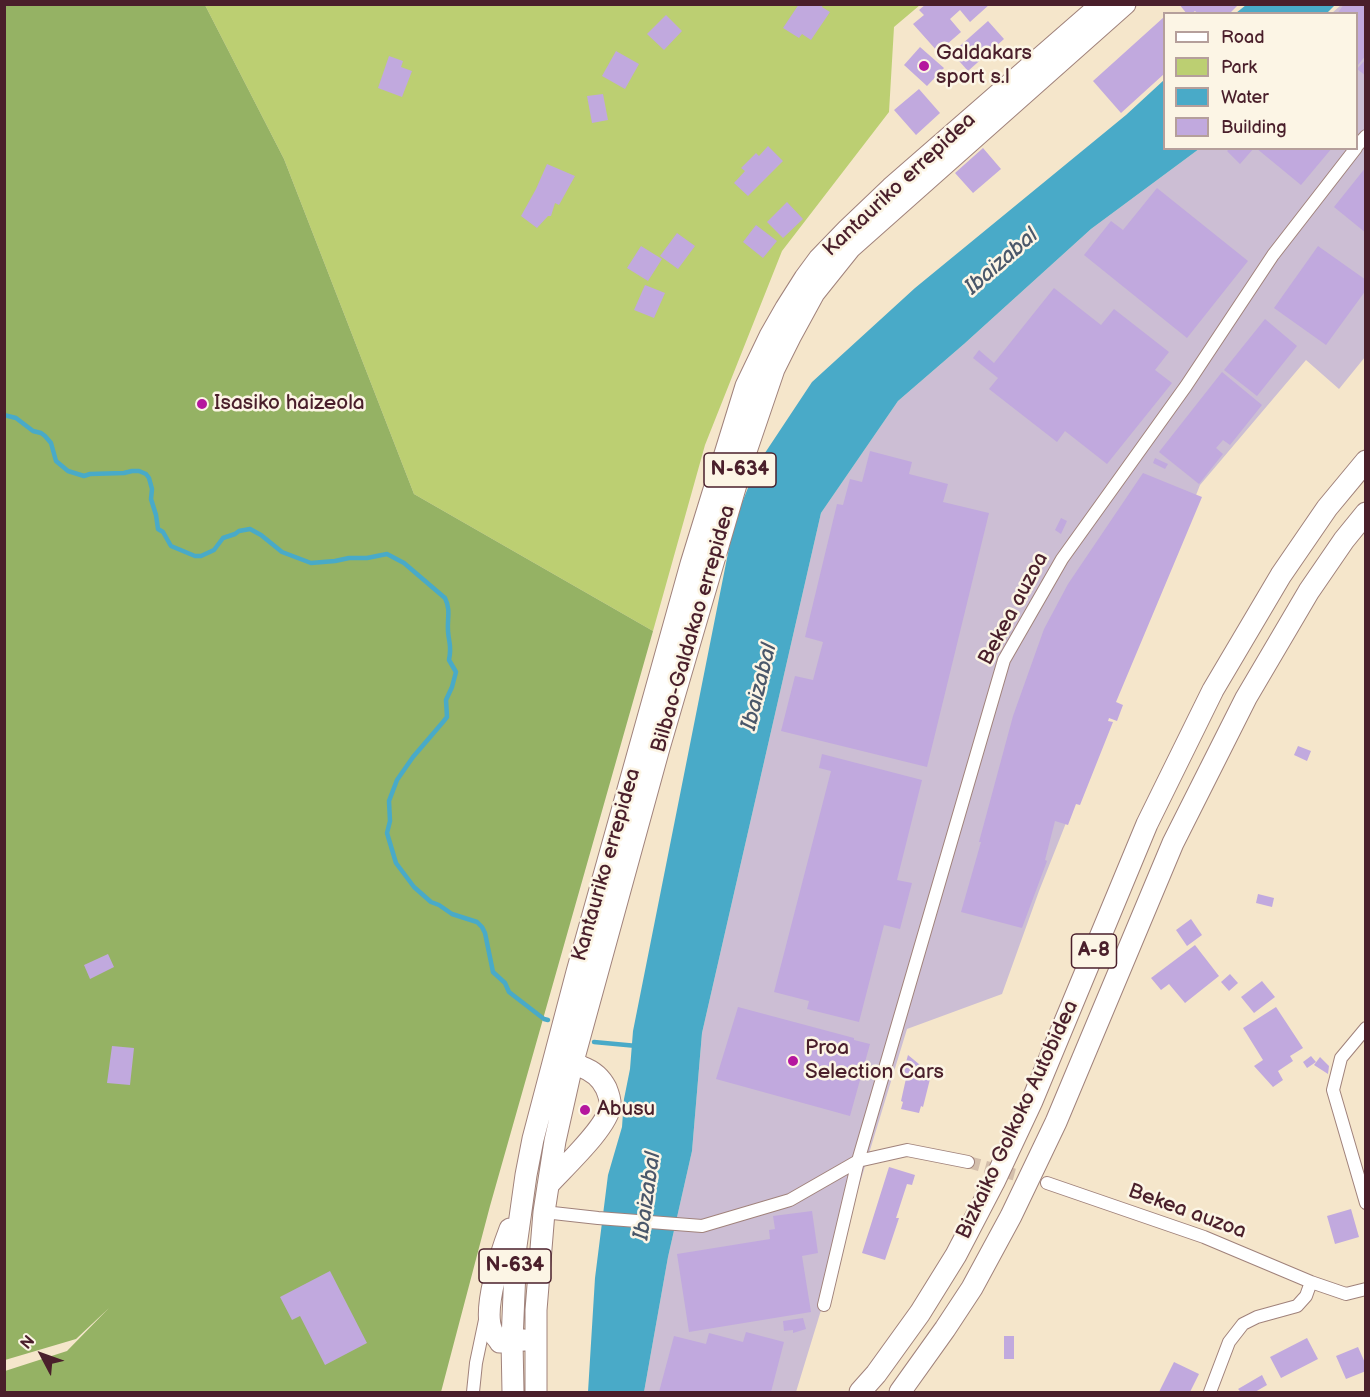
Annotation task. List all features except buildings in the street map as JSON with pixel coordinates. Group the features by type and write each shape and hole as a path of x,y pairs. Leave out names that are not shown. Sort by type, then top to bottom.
{"highway":[{"name":"Kantauriko errepidea","path":"506,1341 516,1246 533,1139 563,1063 577,972 691,564 746,386 770,336 819,259 891,188 1102,4"},
{"name":"Bilbao-Galdakao errepidea","path":"536,1392 536,1310 544,1212 555,1140 563,1063 659,748 744,457 774,369 814,293 850,249 1125,4"},
{"path":"1327,508 1365,448"},
{"name":"Bizkaiko Golkoko Autobidea","path":"860,1392 876,1374 920,1313 956,1255 994,1182 1032,1101 1147,824 1213,690 1281,575 1327,508 1365,461"},
{"name":"Bizkaiko Golkoko Autobidea","path":"900,1392 972,1288 1011,1216 1056,1122 1173,843 1246,699 1309,591 1365,513"},
{"path":"548,1186 591,1139 605,1120 610,1106 609,1094 602,1080 581,1066 563,1063"},
{"path":"524,1191 503,1247 490,1299 489,1321 492,1331 506,1341 535,1340"},
{"name":"N-634","path":"506,1341 513,1392"}],"street":[{"name":"Bekea auzoa","path":"824,1305 858,1161 1004,660 1062,559 1186,386 1274,255 1354,150"},
{"path":"1365,1028 1341,1058 1334,1090 1362,1179 1365,1203"},
{"path":"544,1212 702,1226 790,1200 858,1161 907,1150 968,1162"},
{"name":"Bekea auzoa","path":"1047,1183 1204,1237 1311,1282 1346,1294 1365,1289"},
{"path":"1210,1392 1229,1342 1243,1324 1257,1317 1297,1305 1306,1296 1311,1282"},
{"path":"473,1392 476,1363 490,1299"},
{"path":"476,1363 484,1352 506,1341"}],"shaded area":[{"path":"1341,5 1365,5 1365,357 1339,389 1306,360 1200,485 1039,891 1002,994 907,1029 796,1392 644,1392 668,1257 692,1151 702,1033 821,513 898,401 1091,229 1198,150 1358,150 1358,12 1333,12"}],"green space":[{"path":"5,5 205,5 284,159 414,494 653,631 490,1206 441,1392 5,1392 5,1371 67,1351 109,1308 76,1339 5,1360"},
{"path":"205,5 920,5 894,27 889,112 782,251 705,445 653,631 414,494 284,159"}],"water":[{"path":"1246,4 1335,5 1328,12 1237,12"},
{"name":"Ibaizabal","path":"1163,81 1163,150 1198,150 1091,229 898,401 821,513 702,1033 692,1151 668,1257 644,1392 588,1392 595,1278 608,1175 622,1127 633,1031 734,523 757,465 812,382 915,288 1126,115"}],"waterway":[{"path":"4,415 16,418 33,431 45,436 51,443 56,461 68,471 84,476 132,471 146,474 152,489 151,499 158,529 163,532 171,546 195,556 201,556 214,550 223,538 250,529 282,552 311,563 387,554 404,563 445,598 448,611 449,660 456,672 446,700 447,717 397,780 389,801 390,821 387,833 396,863 414,887 431,902 452,914 477,922 485,933 493,972 505,983 509,992 548,1020"},
{"path":"594,1042 637,1046"}],"tunnel":[{"path":"968,1162 1035,1180"}],"place":[{"name":"Galdakars sport s.l","path":"924,66"},
{"name":"Isasiko haizeola","path":"202,404"},
{"name":"Proa Selection Cars","path":"793,1061"},
{"name":"Abusu","path":"585,1110"}]}
